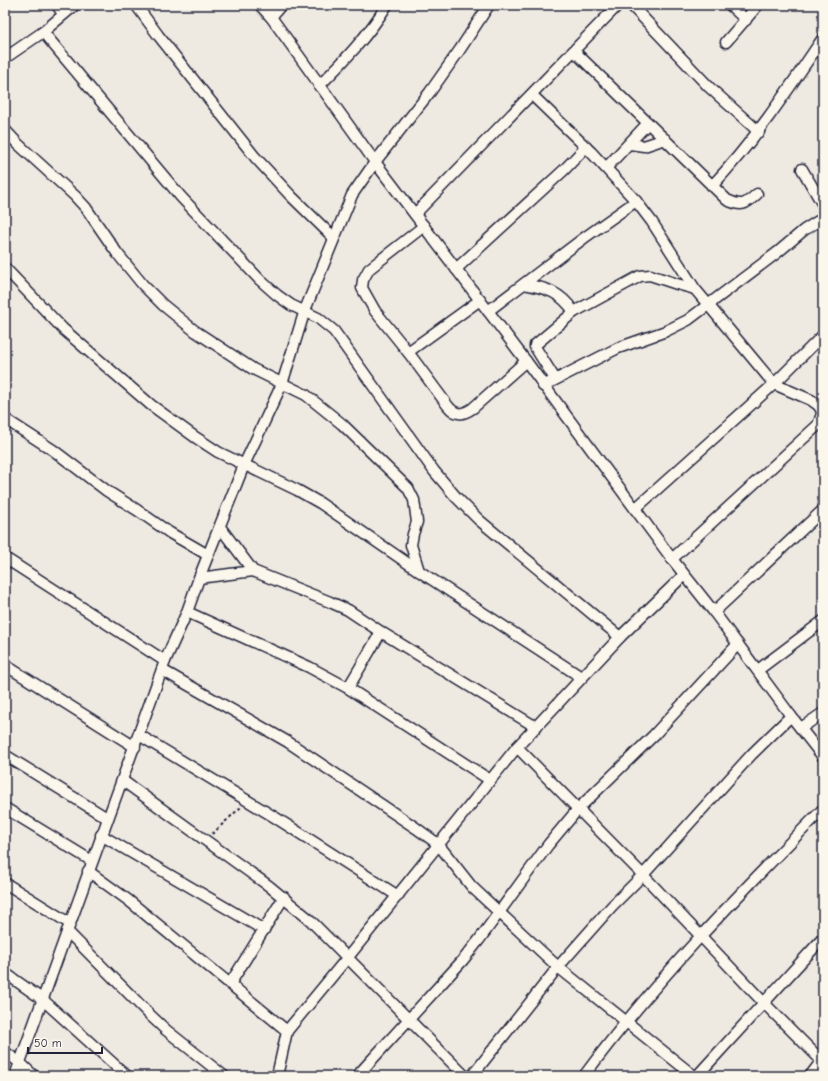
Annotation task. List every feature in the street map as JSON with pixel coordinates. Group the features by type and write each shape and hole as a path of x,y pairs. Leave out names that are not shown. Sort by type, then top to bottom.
{"street":[{"path":"57,5 63,14"},
{"path":"5,58 43,32 75,5"},
{"path":"136,5 255,157 333,238"},
{"path":"260,5 271,17 319,86 375,162 526,361 672,559 714,612 823,757"},
{"path":"271,17 281,5"},
{"path":"319,86 355,50 377,22 387,5"},
{"path":"15,1076 107,818 135,747 164,666 187,612 244,465 282,384 305,310 333,238 352,195 375,162 430,92 489,5"},
{"path":"415,214 618,5"},
{"path":"631,5 709,87 759,132"},
{"path":"730,5 746,20"},
{"path":"726,42 758,5"},
{"path":"43,32 181,197 260,280 277,295 318,318 334,331 425,458 456,497 480,520 620,637"},
{"path":"712,186 736,161 759,132 823,38"},
{"path":"574,51 727,200 738,204 743,204 748,203 757,194"},
{"path":"532,95 586,147 636,201 652,222 695,289 774,384 811,400 821,409 822,414 818,425 672,559"},
{"path":"606,168 648,123"},
{"path":"5,130 86,208 117,253 143,286 163,305 195,331 226,353 252,369 306,395 342,424 408,488 414,500 417,522 412,534 411,545 419,571"},
{"path":"630,144 644,146 665,139"},
{"path":"456,269 564,170 586,147"},
{"path":"802,169 823,205"},
{"path":"488,312 636,201"},
{"path":"543,386 618,348 666,331 688,320 778,252 804,230 823,218"},
{"path":"424,226 374,264 366,273 362,283 364,292 375,310 451,410 458,414 465,413 473,408 526,361"},
{"path":"5,268 64,329 151,405 195,437 218,452 297,490 320,503 419,571 581,678"},
{"path":"555,379 535,345 574,312 640,276 650,275 695,289"},
{"path":"524,284 538,286 560,296 568,303 574,312"},
{"path":"408,352 480,300"},
{"path":"635,509 774,384 823,335"},
{"path":"5,419 53,450 107,491 170,533 208,555"},
{"path":"714,612 823,510"},
{"path":"220,527 253,571"},
{"path":"5,558 164,666 288,742 438,844 472,887 558,967 694,1076"},
{"path":"199,578 253,571 330,602 348,610 381,632 536,727"},
{"path":"277,1076 287,1030 398,896 438,844 517,747 620,637 684,575"},
{"path":"187,612 309,667 348,688 490,780"},
{"path":"758,670 823,621"},
{"path":"348,688 381,632"},
{"path":"357,1076 463,960 500,912 548,845 578,809 654,735 738,644"},
{"path":"5,665 135,747"},
{"path":"801,728 823,712"},
{"path":"472,1076 558,967 612,906 643,875 752,754 791,716"},
{"path":"139,735 276,818 398,896"},
{"path":"517,747 643,875 764,1003 823,1060 810,1076"},
{"path":"5,755 107,818"},
{"path":"122,781 284,897 348,957 465,1076"},
{"path":"5,808 90,866 128,900 287,1030"},
{"path":"584,1076 626,1021 701,936 823,809"},
{"path":"101,835 264,930"},
{"path":"5,883 68,927 151,1016 166,1030 224,1076"},
{"path":"230,984 284,897"},
{"path":"698,1076 823,938"},
{"path":"5,973 42,999 127,1076"},
{"path":"5,1052 19,1062 34,1076"}],"path":[{"path":"205,841 247,800"}]}
